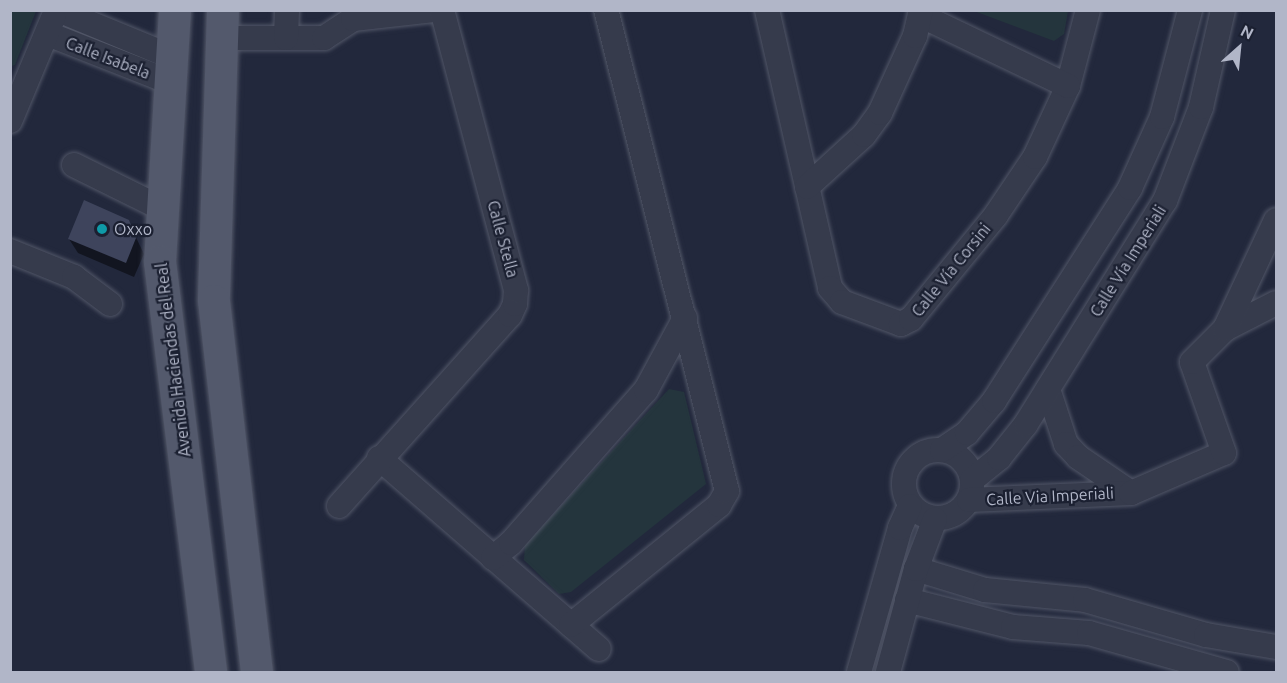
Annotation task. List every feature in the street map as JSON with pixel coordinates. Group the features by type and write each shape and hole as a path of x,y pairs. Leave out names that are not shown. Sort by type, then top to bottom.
{"main road":[{"name":"Avenida Haciendas del Real","path":"175,10 162,208 162,291 211,672"},
{"path":"223,24 213,259 230,460 257,672"},
{"path":"185,465 230,460"}],"street":[{"path":"10,121 16,95 48,34 57,10"},
{"name":"Calle Isabela","path":"57,10 124,53"},
{"path":"286,10 286,38"},
{"path":"223,24 286,38 324,38 351,14 434,10"},
{"name":"Calle Stella","path":"339,506 379,458 510,315 515,304 516,290 442,10"},
{"path":"571,625 719,505 727,490 606,10"},
{"name":"Calle Vía Corsini","path":"767,10 807,187 835,296 888,322 901,324 911,319 996,215 1035,157 1068,86 1088,10"},
{"path":"859,672 900,528 910,506 903,484 911,462 920,454 942,450 967,432 994,401 1131,188 1162,117 1190,10"},
{"name":"Calle Vía Imperiali","path":"936,519 955,514 971,490 999,458 1048,389 1177,176 1201,107 1223,10"},
{"path":"807,187 850,148 880,113 922,13 1068,86"},
{"name":"Calle Isabela","path":"48,34 124,53 171,69"},
{"path":"74,165 162,208"},
{"path":"1225,329 1276,220"},
{"path":"10,250 74,277 110,304"},
{"path":"1225,329 1276,303"},
{"path":"493,558 511,543 646,390 685,318"},
{"name":"Calle Via Imperiali","path":"971,490 1131,493 1224,453 1192,362 1225,329"},
{"name":"Calle Via Imperiali","path":"1048,389 1066,444 1078,457 1131,493"},
{"path":"942,450 962,460 971,490"},
{"path":"379,458 599,649"},
{"path":"888,672 916,569 936,519 910,506"},
{"path":"916,569 999,593 1085,600 1206,635 1276,647"},
{"path":"907,600 1007,626 1089,633 1216,670"},
{"path":"1206,635 1216,670"}],"shaded area":[{"path":"11,10 36,11 15,65 11,66"},
{"path":"1068,10 1064,34 1054,41 974,11"},
{"path":"669,389 684,392 706,484 571,592 559,594 524,560 525,545"}],"building":[{"name":"Oxxo","path":"84,200 129,220 136,238 126,263 68,239"}],"place":[{"name":"Oxxo","path":"102,229"}]}
